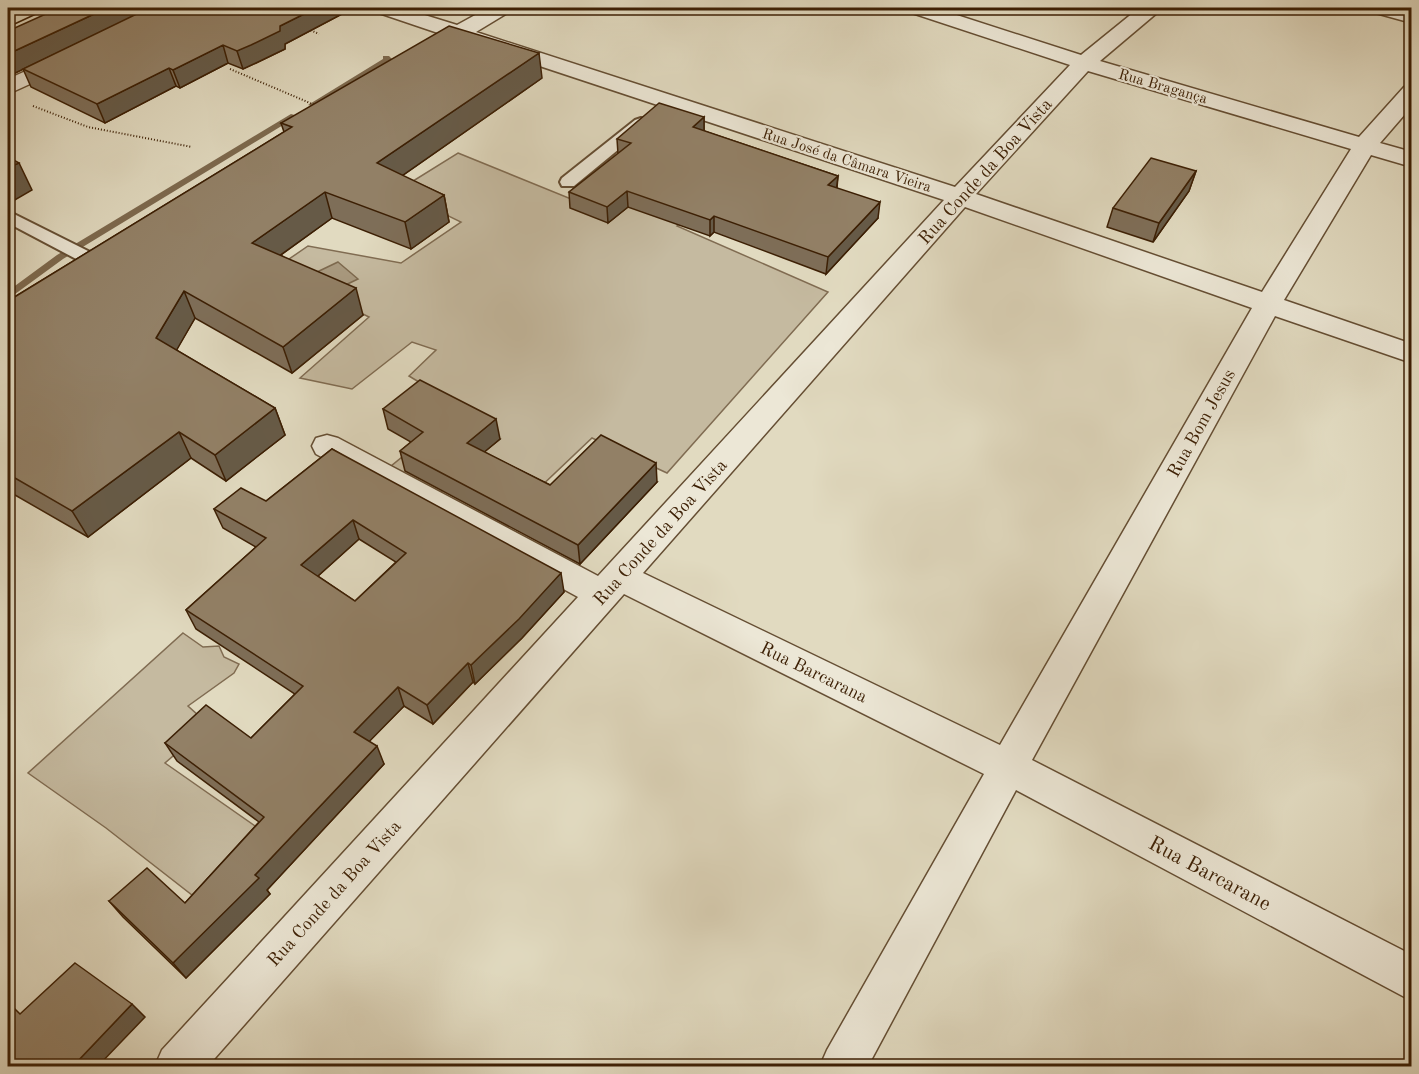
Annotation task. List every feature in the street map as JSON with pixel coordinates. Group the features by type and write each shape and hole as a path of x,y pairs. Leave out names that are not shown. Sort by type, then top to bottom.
{"street":[{"name":"Rua José da Câmara Vieira","path":"382,8 960,197 1412,354"},
{"path":"428,51 502,8"},
{"name":"Rua Bragança","path":"916,8 1084,63 1412,160"},
{"name":"Rua Conde da Boa Vista","path":"178,1066 960,197 1084,63 1151,8"},
{"path":"1379,8 1406,13"},
{"path":"8,87 88,47"},
{"name":"Rua Bom Jesus","path":"843,1066 1268,304 1365,145 1412,92"},
{"name":"Rua Barcarana","path":"327,446 612,586 1008,767"},
{"name":"Rua Barcarane","path":"1008,767 1412,979"}],"lane":[{"path":"568,182 668,102"},
{"path":"8,216 87,257"}],"path":[{"path":"308,29 319,34"},
{"path":"230,69 321,108"},
{"path":"32,106 88,127 192,147"}],"shaded area":[{"path":"458,153 571,199 714,190 677,226 828,292 667,473 592,438 536,491 480,460 433,498 385,471 462,408 409,376 436,350 412,342 352,389 300,378 369,317 273,270 308,246 401,263 461,222 397,191"},
{"path":"338,262 358,279 337,289 317,272"},
{"path":"183,633 203,647 219,646 224,657 239,664 234,673 188,706 199,716 180,750 165,763 265,833 192,895 106,828 28,773"}],"building":[{"path":"59,8 107,8 8,54 8,31"},
{"path":"149,8 316,8 280,26 280,31 251,45 237,51 223,45 173,70 169,68 97,104 23,69"},
{"path":"449,26 539,53 377,163 444,195 405,222 325,192 252,243 356,288 283,347 184,291 156,338 275,408 215,455 179,432 72,511 8,474 8,301 292,127 281,123"},
{"path":"659,103 704,117 693,127 838,176 828,185 880,202 828,257 714,216 710,220 627,191 607,207 569,192 631,143 617,139"},
{"path":"8,157 19,163 8,168"},
{"path":"1151,158 1196,171 1159,223 1113,208"},
{"path":"420,380 496,419 467,443 550,485 601,435 656,463 578,545 400,451 423,432 383,409"},
{"path":"332,449 561,573 519,619 471,665 468,663 427,705 398,687 354,732 377,746 255,875 259,878 173,963 109,901 147,868 185,903 264,817 165,743 206,705 251,738 303,686 186,610 266,538 214,509 241,488 266,501","holes":["353,520 406,553 355,601 301,565"]},
{"path":"75,963 132,1004 75,1064 77,1066 8,1066 8,1014 14,1008 20,1014"}],"waterway":[{"path":"312,105 388,59 386,58"},
{"path":"8,295 60,257 294,116"}],"tram line":[{"path":"8,27 49,8"}]}
